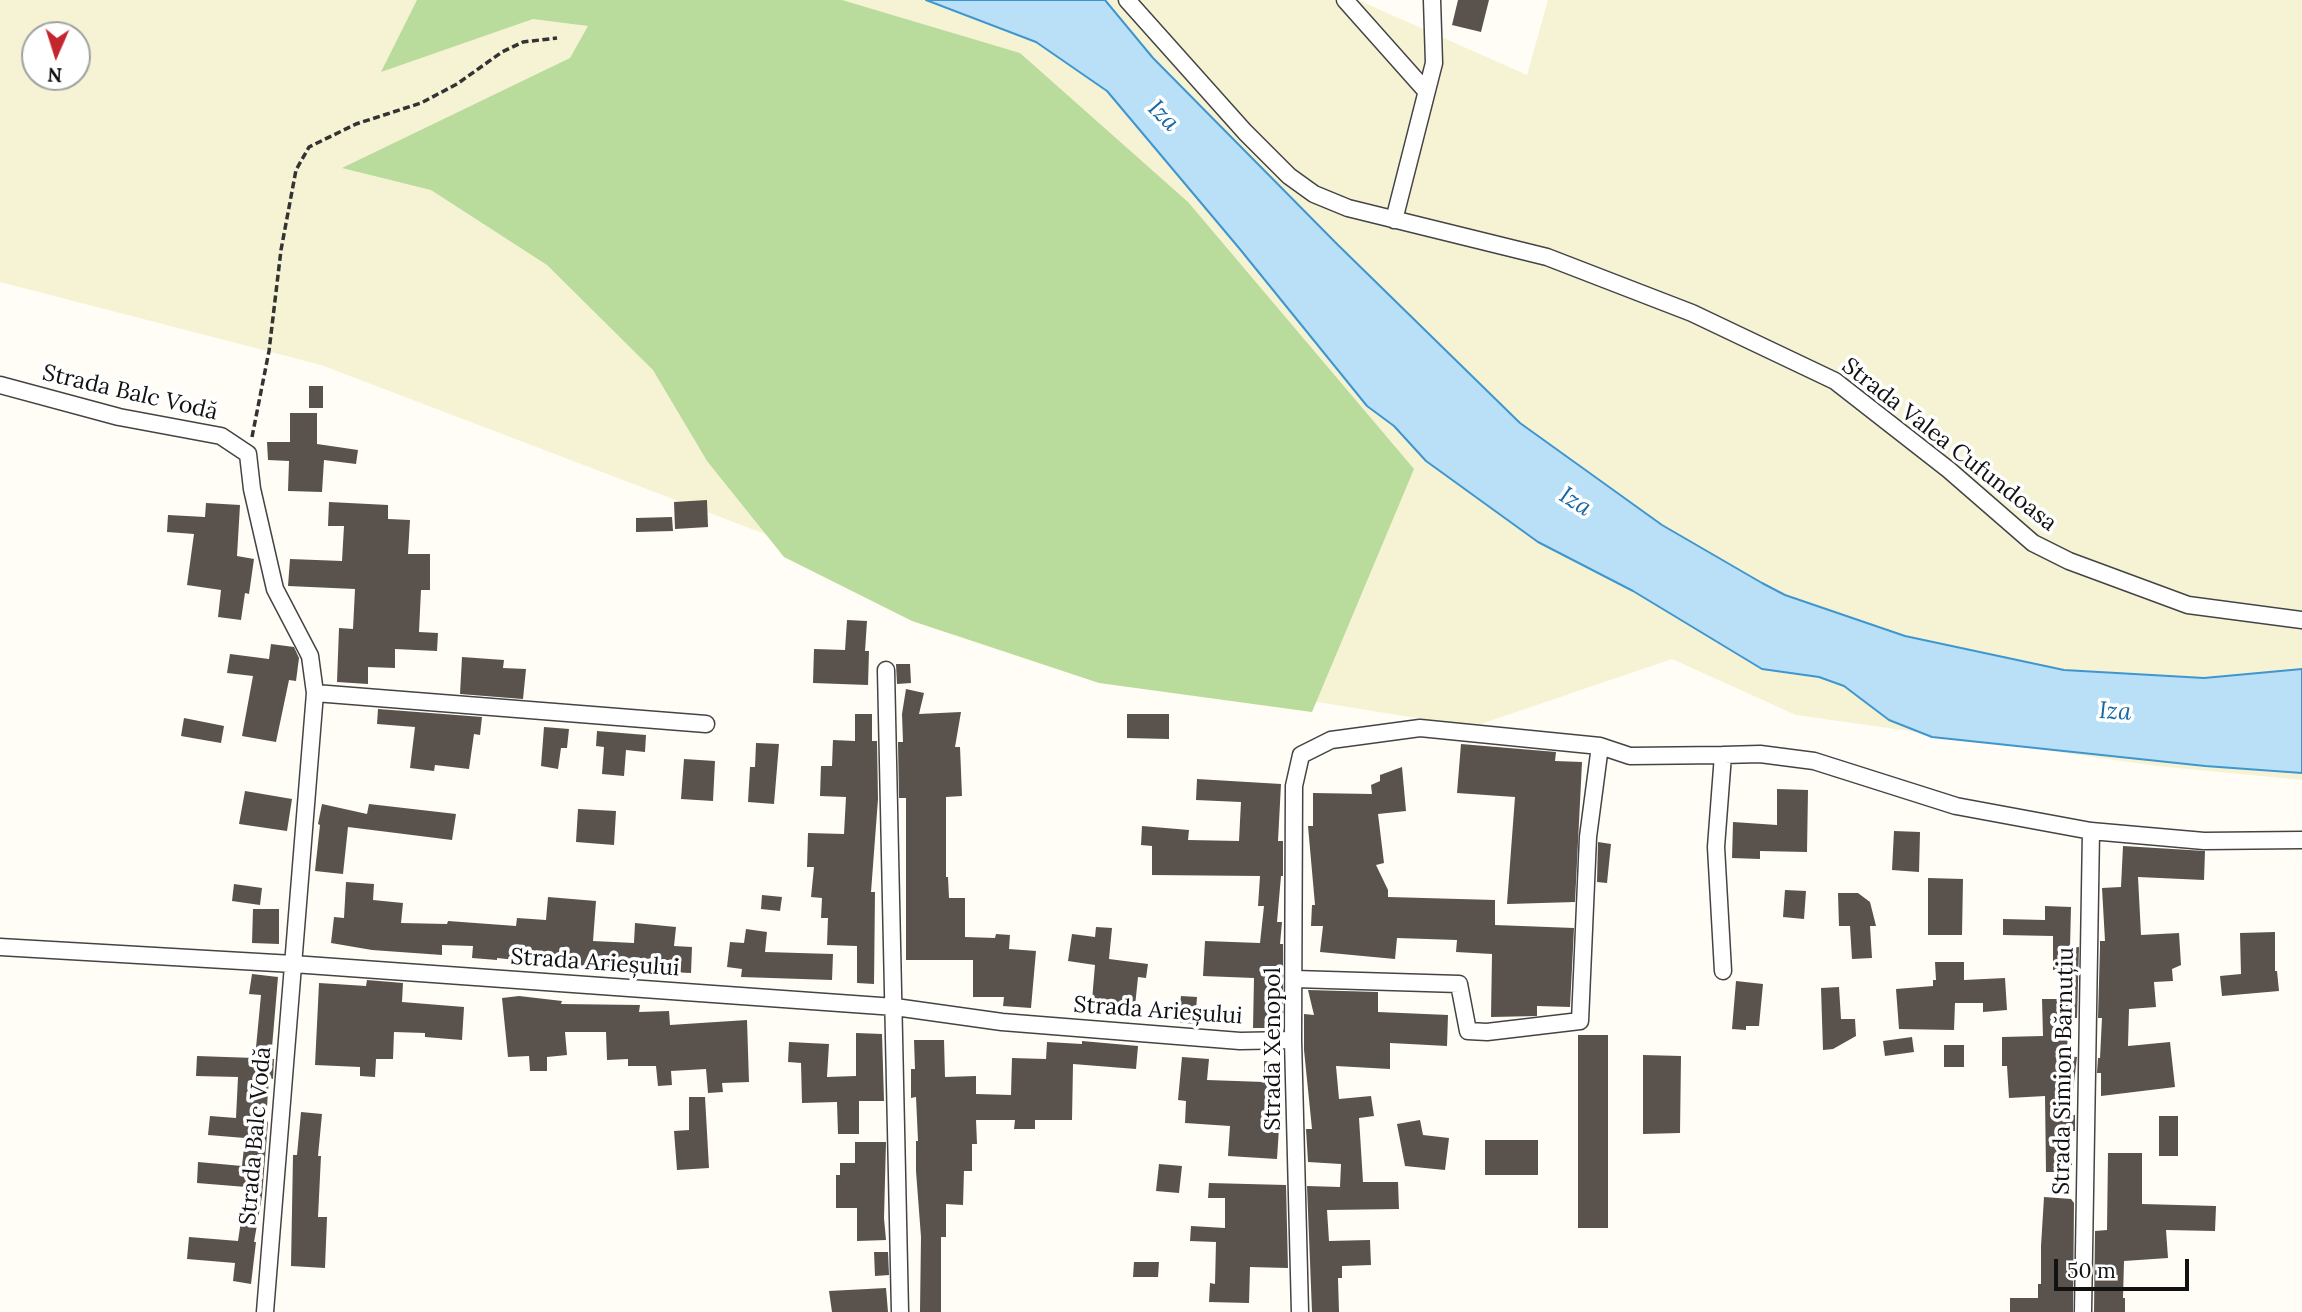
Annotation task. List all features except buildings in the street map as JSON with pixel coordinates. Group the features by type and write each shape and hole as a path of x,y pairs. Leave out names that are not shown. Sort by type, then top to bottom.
{"street":[{"name":"Strada Valea Cufundoasa","path":"1127,0 1245,132 1289,176 1314,194 1348,208 1547,257 1692,313 1835,381 1949,470 2033,543 2069,561 2188,606 2302,620"},
{"path":"1345,0 1426,91"},
{"path":"1394,220 1434,62 1432,0"},
{"name":"Strada Balc Vodă","path":"0,385 119,417 222,436 248,454 252,489 275,589 310,656 315,693 265,1312"},
{"path":"886,670 900,1312"},
{"path":"315,693 706,724"},
{"name":"Strada Xenopol","path":"1300,1312 1293,1040 1294,786 1301,755 1331,740 1420,728 1600,746"},
{"path":"1295,979 1459,984 1468,1031 1487,1032 1580,1021 1588,837 1600,746 1630,756 1760,754 1814,761 1956,806 2091,831 2204,841 2302,840"},
{"path":"1723,755 1716,847 1723,971"},
{"name":"Strada Simion Bărnuțiu","path":"2083,1312 2091,831"},
{"path":"0,947 293,964"},
{"name":"Strada Arieșului","path":"293,964 895,1007 1002,1022 1240,1041 1293,1040"}],"path":[{"path":"248,454 269,351 281,250 293,183 296,170 309,147 356,124 421,103 457,84 502,52 523,42 557,38"}],"shaded area":[{"path":"0,0 1358,0 1527,75 1548,0 2302,0 2302,780 2157,766 1796,715 1672,659 1472,727 1175,679 841,563 321,365 0,282"}],"green space":[{"path":"417,0 842,0 1020,53 1188,202 1414,469 1312,712 1099,683 912,621 784,557 707,461 653,370 547,265 431,190 342,168 570,58 588,26 533,19 381,72"}],"water":[{"name":"Iza","path":"926,0 1105,0 1153,58 1338,245 1520,423 1662,525 1762,583 1785,595 1905,636 2064,670 2204,678 2302,669 2302,773 2205,766 1932,737 1889,720 1844,686 1819,677 1762,669 1633,591 1538,542 1426,461 1394,426 1367,406 1107,91 1036,42"}]}
